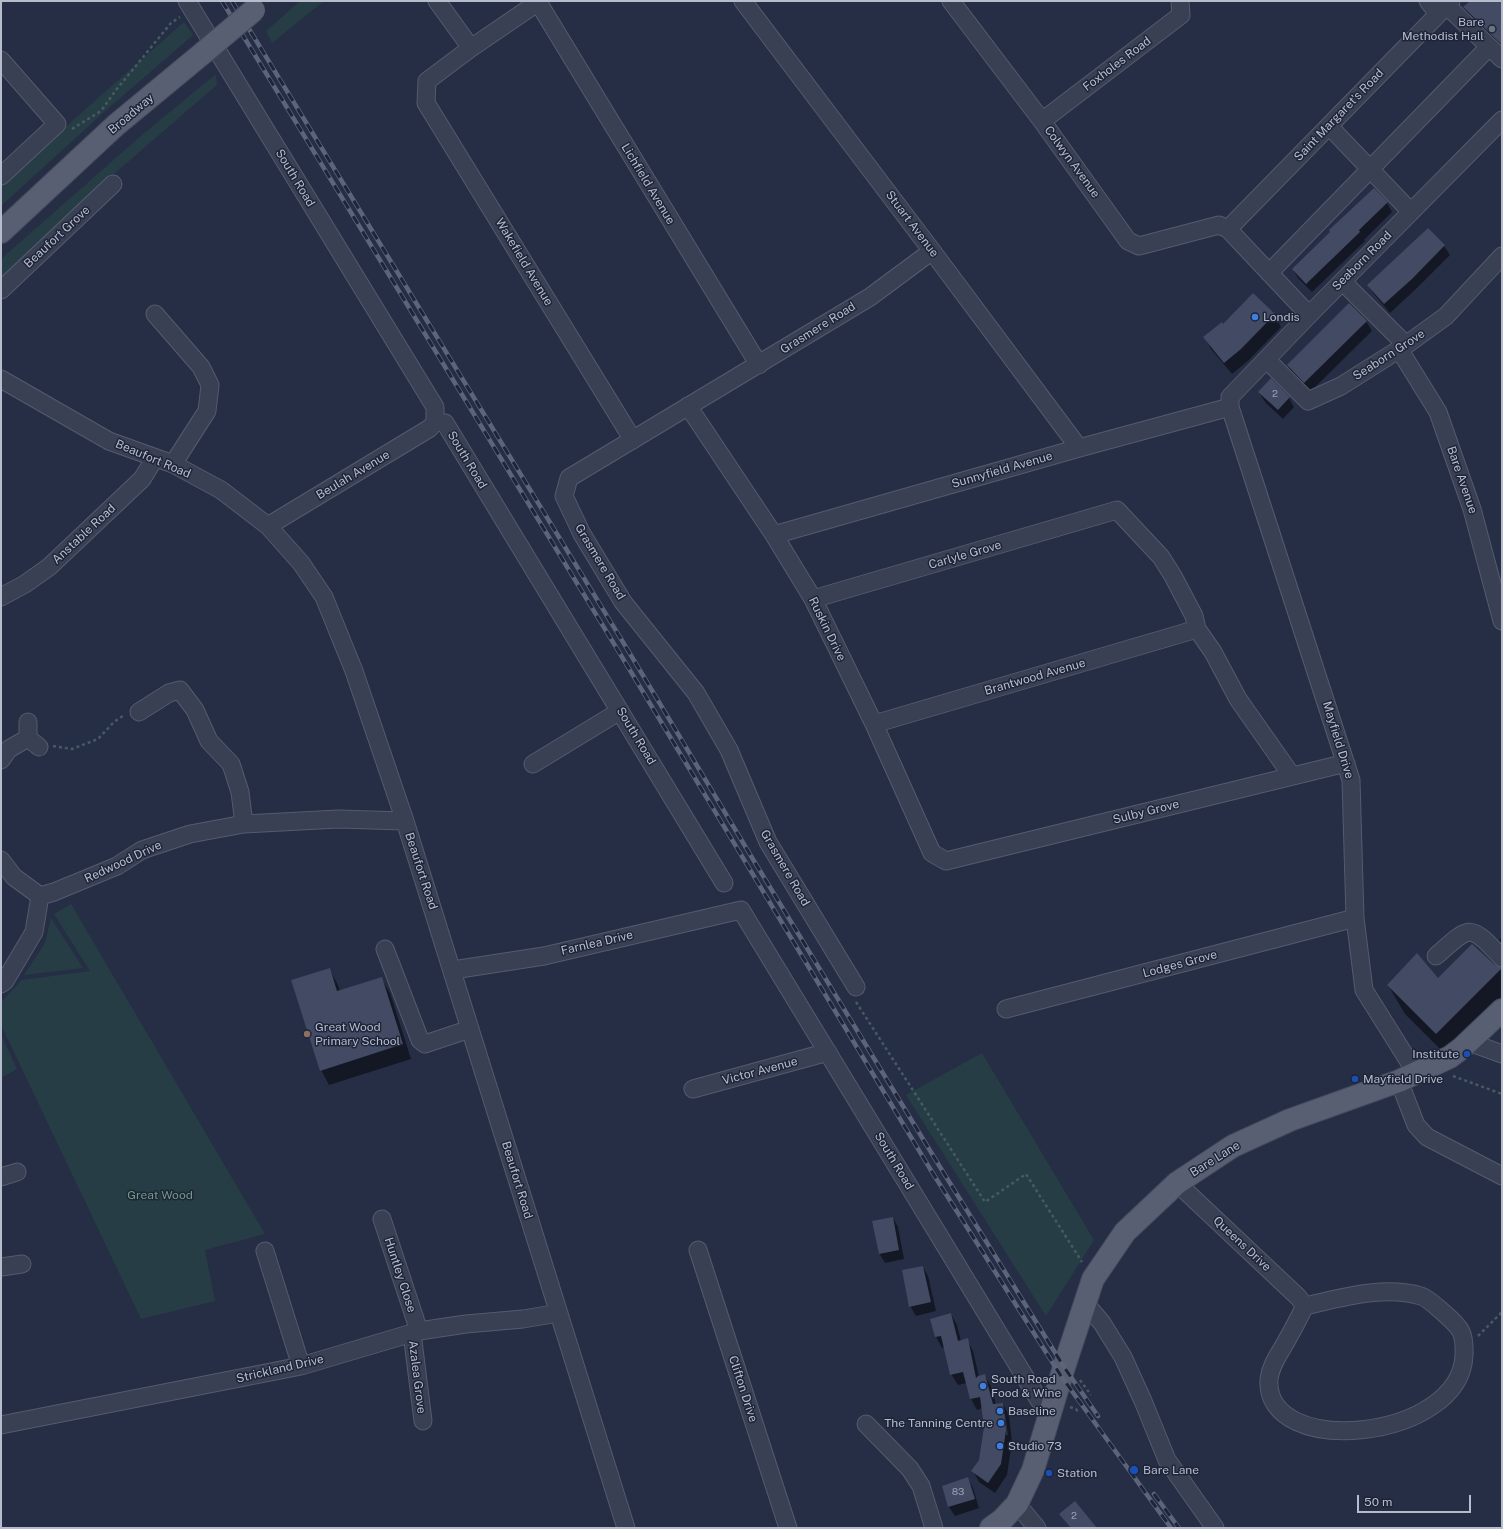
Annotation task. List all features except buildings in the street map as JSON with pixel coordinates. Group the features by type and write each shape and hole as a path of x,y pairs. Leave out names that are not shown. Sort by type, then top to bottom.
{"main road":[{"name":"Broadway","path":"1,232 116,125 260,6"},
{"name":"Bare Lane","path":"991,1528 1002,1520 1017,1504 1036,1463 1093,1278 1125,1232 1177,1183 1233,1146 1290,1120 1415,1074 1450,1057 1469,1042 1502,1010"}],"street":[{"path":"437,1 471,48 539,2"},
{"name":"Stuart Avenue","path":"743,1 1079,448"},
{"name":"Colwyn Avenue","path":"951,1 1042,121 1128,241 1139,246 1219,225 1228,229"},
{"name":"Foxholes Road","path":"1042,121 1181,16 1180,1"},
{"name":"Lichfield Avenue","path":"539,2 759,365"},
{"name":"South Road","path":"189,5 435,407 435,422 445,423 724,883"},
{"path":"1441,5 1502,60"},
{"name":"Saint Margaret's Road","path":"1228,229 1329,126 1441,5"},
{"path":"1269,273 1489,47"},
{"name":"Wakefield Avenue","path":"471,48 427,81 426,103 633,440"},
{"path":"1,60 57,124 1,176"},
{"name":"Seaborn Road","path":"1230,407 1230,397 1502,120"},
{"path":"1329,126 1411,212"},
{"name":"Beaufort Grove","path":"1,290 113,184"},
{"path":"1228,229 1309,315"},
{"name":"Grasmere Road","path":"856,987 768,842 729,750 696,693 623,602 582,534 564,496 570,478 688,406 759,365 870,296 932,251"},
{"name":"Seaborn Grove","path":"1267,360 1308,401 1341,386 1402,347 1446,316 1502,256"},
{"name":"Bare Avenue","path":"1343,282 1402,347 1438,412 1472,509 1502,620"},
{"path":"155,314 201,367 210,385 207,411 173,464"},
{"name":"Beaufort Road","path":"1,379 109,440 173,464 221,490 268,526 301,563 324,597 354,671 405,821 453,970 470,1029 626,1528"},
{"name":"Ruskin Drive","path":"688,406 774,535 813,599 874,724 932,853 946,860"},
{"name":"Sunnyfield Avenue","path":"774,535 1079,448 1230,407"},
{"name":"Mayfield Drive","path":"1230,407 1351,780 1354,918 1364,990 1415,1074 1416,1125 1427,1137 1502,1176"},
{"name":"Beulah Avenue","path":"268,526 430,428 435,422"},
{"name":"Anstable Road","path":"1,597 25,584 49,567 142,479 155,458"},
{"name":"Carlyle Grove","path":"813,599 1117,510 1161,557 1194,616 1197,629"},
{"path":"1197,629 1213,652 1238,699 1292,776"},
{"name":"Brantwood Avenue","path":"874,724 1197,629"},
{"path":"139,712 169,693 180,690 195,710 209,741 231,764 240,792 244,824"},
{"path":"532,764 620,711"},
{"path":"1,760 9,749 31,736"},
{"name":"Sulby Grove","path":"946,860 1346,763"},
{"name":"Redwood Drive","path":"40,896 54,892 117,866 142,850 190,834 244,824 338,819 405,821"},
{"path":"1,860 14,877 40,896 34,932 5,981 1,984"},
{"name":"South Road","path":"741,910 1039,1400 1052,1408"},
{"name":"Farnlea Drive","path":"453,970 544,956 741,910"},
{"name":"Lodges Grove","path":"1006,1009 1354,918"},
{"path":"1436,956 1461,934 1473,932 1478,934 1502,958"},
{"path":"385,949 420,1040 425,1044 470,1029"},
{"path":"1469,1042 1502,1054"},
{"name":"Victor Avenue","path":"693,1089 828,1052"},
{"path":"1,1177 18,1172"},
{"name":"Queens Drive","path":"1177,1183 1298,1297 1305,1306"},
{"name":"Huntley Close","path":"382,1219 415,1332"},
{"name":"Clifton Drive","path":"698,1250 788,1528"},
{"path":"264,1252 301,1366"},
{"path":"1,1267 22,1264"},
{"path":"1393,1292 1423,1296 1458,1325 1465,1340 1464,1363 1455,1384 1439,1401 1427,1409 1400,1422 1363,1431 1337,1431 1298,1422 1283,1414 1274,1404 1269,1393 1269,1378 1272,1365 1305,1306 1366,1293 1393,1292"},
{"path":"1085,1303 1102,1323 1123,1357 1167,1460 1214,1528"},
{"name":"Strickland Drive","path":"1,1425 301,1366 415,1332 466,1324 530,1318 559,1313"},
{"name":"Azalea Grove","path":"415,1332 423,1421"},
{"path":"866,1424 910,1469 921,1486 934,1528"},
{"path":"1017,1504 1037,1528"}],"path":[{"path":"101,111 116,90 171,23 189,5"},
{"path":"31,736 48,745 72,749 98,739 114,722 129,712 139,712"},
{"path":"856,987 849,991 986,1202 1026,1174 1093,1278"},
{"path":"1415,1074 1502,1094"},
{"path":"1465,1340 1476,1338 1502,1312"}],"green space":[{"path":"300,1 324,1 272,43 266,31"},
{"path":"184,22 193,35 103,113 1,206 1,186"},
{"path":"216,74 217,85 115,173 1,279 1,259 143,134"},
{"name":"Great Wood","path":"71,904 265,1234 205,1250 215,1301 141,1319 1,1025 1,1002 22,980 90,971 54,914"},
{"path":"51,918 83,968 24,975 45,943"},
{"path":"1,1035 17,1069 1,1078"},
{"path":"982,1053 1094,1240 1046,1316 906,1095"}],"railway":[{"path":"222,1 622,657 932,1172 1061,1376 1171,1528"},
{"path":"232,1 629,652 940,1167 1064,1367 1098,1416"},
{"path":"1154,1494 1179,1528"}],"place":[{"name":"Bare Methodist Hall","path":"1492,29"},
{"name":"Londis","path":"1255,317"},
{"name":"Great Wood Primary School","path":"307,1034"},
{"name":"Institute","path":"1467,1054"},
{"name":"Mayfield Drive","path":"1355,1079"},
{"name":"South Road Food & Wine","path":"983,1386"},
{"name":"Baseline","path":"1000,1411"},
{"name":"The Tanning Centre","path":"1001,1423"},
{"name":"Studio 73","path":"1000,1446"},
{"name":"Bare Lane","path":"1134,1470"},
{"name":"Station","path":"1049,1473"}]}
